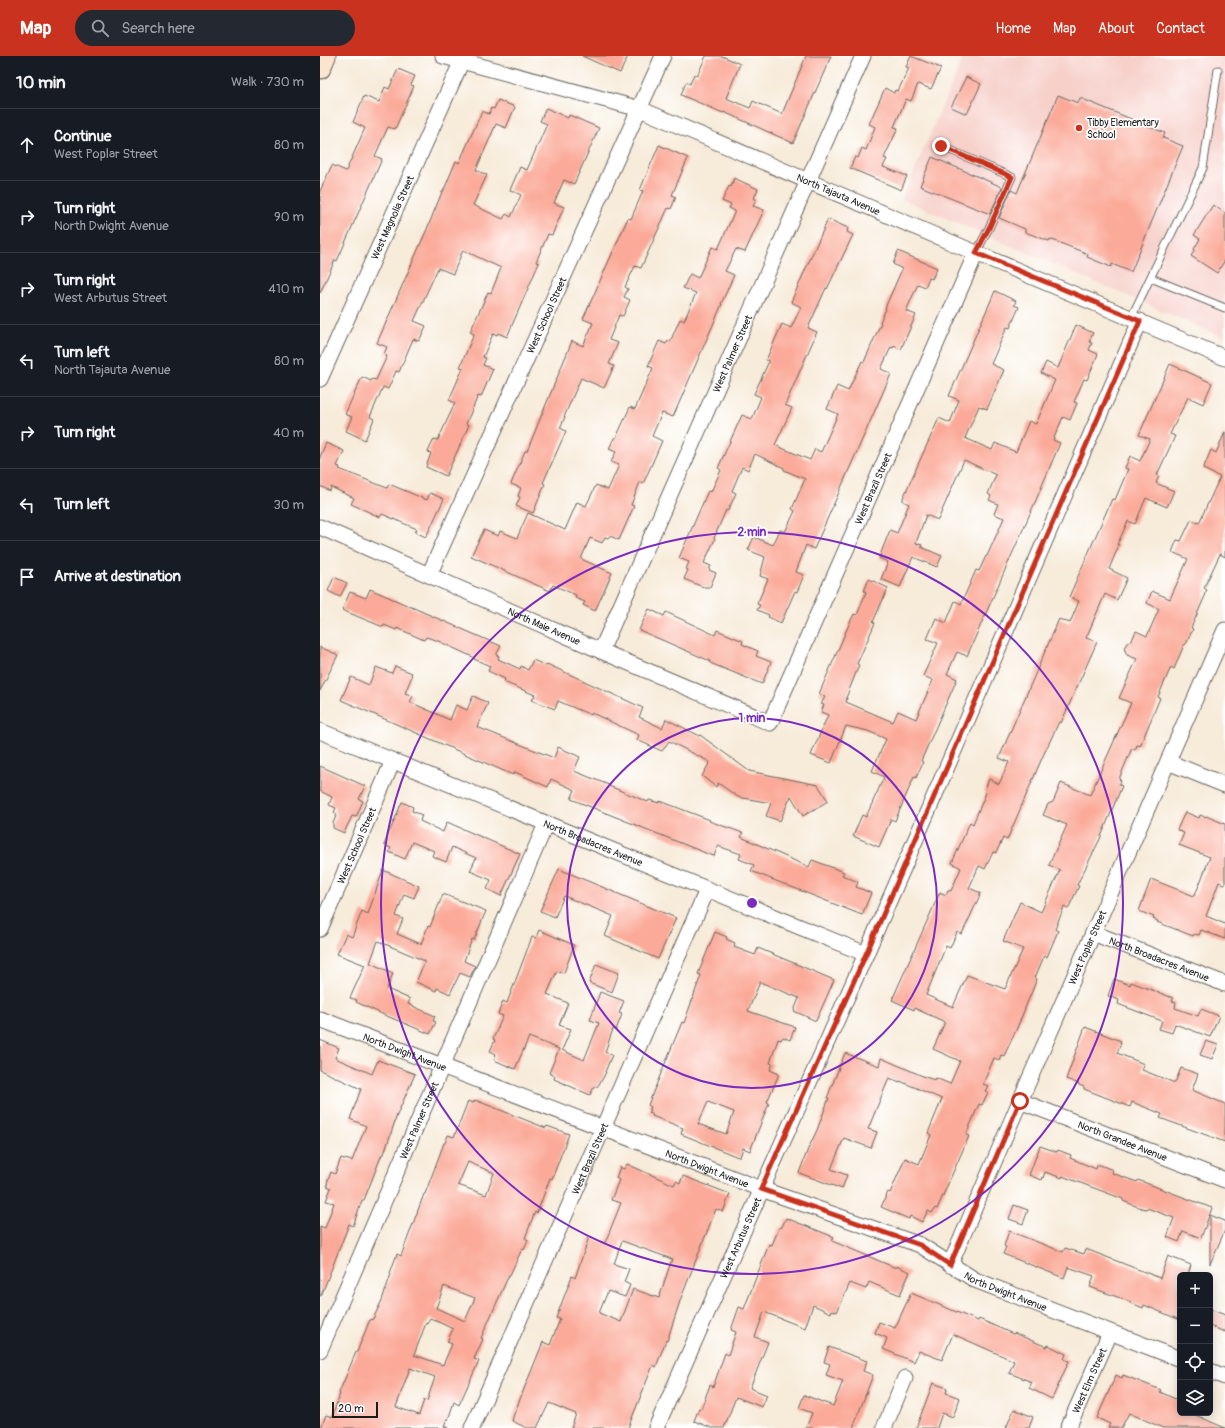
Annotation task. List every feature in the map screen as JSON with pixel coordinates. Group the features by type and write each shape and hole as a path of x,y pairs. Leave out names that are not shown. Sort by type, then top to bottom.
{"main road":[{"path":"320,68 325,56"}],"street":[{"name":"North Tajauta Avenue","path":"443,56 463,59 640,109 808,182 1225,358"},
{"name":"West School Street","path":"429,575 663,56"},
{"name":"West Palmer Street","path":"601,651 863,56"},
{"name":"West Magnolia Street","path":"320,379 463,59"},
{"name":"West Brazil Street","path":"770,723 976,253"},
{"name":"West Arbutus Street","path":"656,1428 866,954 1136,320"},
{"name":"North Maie Avenue","path":"320,526 601,651 770,723"},
{"name":"West Poplar Street","path":"950,1265 1225,630"},
{"name":"North Broadacres Avenue","path":"320,731 866,954"},
{"name":"West School Street","path":"320,929 393,761"},
{"path":"1168,762 1225,784"},
{"name":"West Palmer Street","path":"320,1350 546,824"},
{"name":"West Brazil Street","path":"472,1428 708,890"},
{"name":"North Broadacres Avenue","path":"1093,933 1225,984"},
{"name":"North Dwight Avenue","path":"320,1019 443,1065 603,1129 761,1189 920,1245 975,1280 1177,1359"},
{"name":"North Grandee Avenue","path":"1020,1101 1225,1180"},
{"name":"West Elm Street","path":"1068,1428 1110,1333"},
{"path":"1213,1372 1225,1376"},
{"path":"884,1428 905,1378"}],"lane":[{"path":"1136,320 1151,278 1203,168 1218,70"},
{"path":"941,146 1012,177 976,253"},
{"path":"1151,278 1225,308"}],"shaded area":[{"name":"Tibby Elementary School","path":"964,56 1225,56 1225,338 902,199"}],"building":[{"path":"582,56 628,56 620,73"},
{"path":"706,56 722,56 740,64 726,98 750,108 753,101 782,114 806,56 831,56 793,143 724,112 723,113 681,95 686,82 690,84 694,74 697,76"},
{"path":"911,56 941,68 931,89 918,84 911,101 906,99 894,127 898,128 884,158 887,159 883,167 907,176 901,190 850,168 855,157 858,158 862,148 866,150 875,127 869,124 885,88 894,93 895,90 898,91 909,68 906,67"},
{"path":"398,69 415,76 411,85 414,86 395,129 388,127 375,156 382,159 337,261 335,260 320,293 320,191 332,165 346,171 365,128 353,122 364,96 379,102 385,87 389,89"},
{"path":"966,77 981,84 967,114 951,107"},
{"path":"1058,95 1078,103 1080,98 1165,133 1163,138 1183,146 1131,272 1112,264 1111,267 1087,257 1088,254 1050,239 1049,241 1025,232 1025,229 999,218 1011,190 1017,193"},
{"path":"498,100 515,107 506,128 496,124 476,170 487,175 473,205 503,219 506,214 511,217 521,195 510,190 520,167 527,170 547,124 540,121 546,108 568,118 569,115 599,128 574,184 564,180 554,203 564,207 552,235 548,234 536,262 539,263 507,337 498,333 497,335 493,334 483,357 486,358 483,365 493,369 481,397 478,396 466,424 469,425 446,476 426,467 431,453 428,452 434,439 438,440 455,403 449,400 463,368 460,367 474,334 470,332 488,292 491,293 501,268 463,250 453,274 438,268 414,321 426,326 419,341 413,339 399,372 396,371 388,389 383,387 370,417 374,419 365,440 346,431 352,417 345,414 362,377 371,381 372,379 376,380 387,356 384,354 387,347 377,343 442,192 456,161 459,163 482,111 489,114 491,108 494,109"},
{"path":"659,145 688,158 672,195 676,197 671,209 668,208 641,268 635,266 625,287 628,289 624,297 630,300 623,316 619,315 609,340 618,343 609,364 614,366 604,388 581,378 560,428 566,431 543,483 545,484 533,513 516,506 520,497 518,496 521,488 511,484 525,451 527,451 572,341 583,346 593,323 583,319 628,218 631,219 643,191 640,190"},
{"path":"932,157 1002,187 990,214 920,186"},
{"path":"734,178 758,189 754,198 756,199 753,206 764,210 745,252 736,249 725,271 734,275 673,417 662,413 652,436 662,441 643,484 640,482 631,505 634,506 619,540 610,536 608,538 605,537 602,543 590,538 581,559 612,573 595,611 583,605 585,602 575,598 576,595 553,585 550,591 471,556 484,530 498,536 500,531 517,538 528,513 565,530 577,502 586,506 596,485 608,490 619,465 611,462 616,452 609,449 614,438 616,438 630,407 635,409 653,368 648,366 659,341 666,344 668,341 670,342 680,319 684,321 696,293 683,288 690,274 698,278 712,247 718,249 735,211 729,208 731,205 722,201 729,186 731,187"},
{"path":"1213,205 1225,213 1225,260 1217,273 1191,256 1200,239 1194,235"},
{"path":"828,219 848,228 847,232 853,235 827,289 826,288 808,328 817,332 785,405 792,408 775,445 810,460 815,449 821,452 838,414 827,409 837,386 848,391 862,361 864,362 902,269 893,264 898,251 937,268 932,279 929,278 925,287 918,284 906,311 916,315 901,349 894,346 893,348 891,347 881,369 891,374 814,549 806,545 796,572 804,575 797,592 795,591 781,623 768,617 769,615 757,610 760,605 757,604 768,579 760,576 765,557 748,550 754,537 773,545 780,530 785,532 795,511 792,509 805,479 784,470 784,468 755,454 748,470 742,467 732,491 736,493 728,511 726,510 704,563 711,566 709,570 716,573 710,587 703,587 684,579 688,570 686,569 689,562 679,558 708,491 711,492 721,470 718,468 742,415 752,419 761,397 754,394 769,361 766,360 782,324 791,328 801,307 791,302"},
{"path":"995,291 1016,301 1014,305 1019,307 1010,328 1007,327 991,364 1004,370 987,409 979,406 965,438 992,450 995,443 1016,452 1029,421 1036,424 1055,380 1041,373 1046,362 1058,368 1076,325 1093,333 1089,342 1092,343 1089,350 1098,354 1087,380 1084,379 1074,402 1077,403 1070,420 1063,417 1053,440 1060,443 967,656 957,652 947,674 957,679 921,761 923,762 916,778 914,777 895,821 891,819 879,847 853,836 862,815 866,817 884,777 872,771 886,739 868,731 846,726 831,763 811,755 828,715 821,712 824,705 821,704 825,697 819,694 850,622 854,614 857,615 866,592 864,591 869,579 888,588 857,664 859,665 846,698 846,702 893,722 898,711 916,719 933,680 923,676 938,643 927,639 936,618 946,623 955,601 961,604 976,570 979,571 987,556 1004,518 994,514 998,504 989,500 991,496 988,494 996,475 964,460 938,520 926,515 916,543 922,545 921,547 942,556 937,567 913,557 900,587 881,579 888,562 879,558 890,530 897,533 909,504 903,501 903,498 939,418 950,423 959,400 949,396"},
{"path":"1170,364 1212,383 1203,404 1188,397 1170,434 1175,436 1157,475 1159,476 1156,483 1174,491 1167,507 1146,498 1135,524 1128,521 1117,545 1119,545 1109,569 1127,578 1117,600 1105,594 1086,638 1097,642 1061,723 1059,722 1042,758 1007,840 1003,838 996,853 993,852 985,869 979,866 969,888 981,893 962,934 957,932 950,948 946,946 926,995 953,1007 967,975 1005,989 1023,949 1003,941 1020,902 1041,912 1060,870 1049,865 1067,825 1043,815 1048,804 1053,802 1061,783 1090,795 1131,703 1119,698 1137,659 1127,655 1124,648 1127,643 1132,640 1136,631 1147,636 1159,609 1147,603 1152,591 1170,599 1188,559 1172,552 1177,540 1181,541 1191,520 1199,523 1220,477 1203,469 1211,450 1216,453 1225,432 1225,557 1220,554 1204,588 1207,590 1191,628 1193,629 1186,644 1184,645 1174,669 1171,667 1140,746 1137,745 1135,750 1132,748 1119,779 1121,781 1119,785 1122,786 1100,839 1077,885 1079,886 1068,909 1064,907 1055,929 1058,931 1047,957 1044,956 1035,978 1037,979 1017,1028 1004,1056 1001,1055 999,1060 994,1058 983,1084 988,1086 985,1091 988,1092 982,1105 979,1104 966,1135 969,1136 937,1209 935,1208 932,1213 928,1211 922,1222 910,1216 909,1219 881,1207 888,1192 890,1193 905,1158 919,1164 931,1135 928,1133 942,1099 900,1081 889,1078 868,1129 877,1132 871,1148 844,1138 831,1169 847,1175 842,1189 799,1173 817,1130 829,1098 827,1098 845,1053 879,1066 881,1058 925,1077 935,1080 936,1078 950,1084 960,1061 933,1049 945,1022 892,1000 940,892 946,895 948,890 951,891 961,868 952,863 970,822 973,824 986,793 984,792 989,779 999,784 1009,762 999,758 1059,619 1070,623 1079,601 1069,597 1112,499 1115,500 1128,469 1125,468 1130,456 1140,461 1150,439 1139,435"},
{"path":"326,443 344,451 337,466 340,467 339,469 387,488 389,484 427,500 430,493 444,499 426,537 415,532 417,529 382,514 380,517 351,504 354,498 331,487 330,491 320,486 320,457"},
{"path":"334,577 347,583 340,597 328,591"},
{"path":"370,589 501,646 496,655 499,656 498,659 520,669 521,666 528,670 533,660 547,666 547,664 643,708 639,717 662,728 666,719 700,735 749,771 818,785 828,801 803,816 791,796 780,821 766,816 771,803 738,797 718,783 716,787 702,776 710,762 669,741 662,751 637,740 639,735 592,713 591,715 558,701 555,709 532,700 535,695 504,682 505,679 488,671 490,666 474,659 475,658 436,640 426,637 424,640 397,628 396,630 384,625 383,627 342,610 350,592 366,598"},
{"path":"649,609 664,616 666,612 715,635 717,630 743,641 742,644 758,651 756,656 771,662 762,684 710,663 710,661 639,630"},
{"path":"320,647 338,655 320,691"},
{"path":"395,666 412,673 405,693 413,696 410,702 450,720 456,705 467,710 473,696 488,703 477,727 554,758 558,747 580,757 574,771 648,802 649,800 659,803 660,801 743,833 741,837 809,867 812,860 844,872 842,875 858,882 856,887 871,893 862,915 751,871 754,865 739,859 741,854 718,846 714,856 708,854 571,799 575,790 551,779 548,787 515,772 513,775 341,700 351,677 369,685 376,667 392,673"},
{"path":"320,766 365,786 359,799 363,801 356,817 352,816 344,833 333,828 333,823 337,814 334,812 336,808 329,805 332,797 320,791"},
{"path":"402,802 413,807 412,811 422,815 420,821 443,832 447,822 520,854 501,896 487,889 491,880 470,871 476,858 452,847 446,862 432,856 434,851 412,842 405,859 389,852 391,848 384,845"},
{"path":"1185,812 1199,818 1200,815 1206,816 1225,824 1225,885 1219,882 1206,916 1225,924 1225,939 1201,930 1199,935 1194,934 1193,936 1157,922 1158,921 1153,919 1154,917 1139,911 1151,879 1194,896 1198,888 1210,857 1179,845 1184,833 1177,830"},
{"path":"559,869 676,918 658,959 605,936 613,916 564,896 555,917 540,911"},
{"path":"383,870 419,886 414,898 404,894 396,916 403,919 397,934 421,944 428,926 430,927 443,894 486,911 474,940 472,939 464,961 475,966 470,977 460,973 450,994 437,988 436,991 416,982 425,961 378,941 370,963 393,973 387,989 410,999 408,1004 435,1016 433,1021 436,1022 430,1034 382,1014 356,1002 357,1000 350,998 365,965 337,954 346,934 352,937 362,911 368,914"},
{"path":"539,930 574,945 564,973 557,971 547,994 568,1003 559,1025 571,1029 562,1050 584,1060 599,1023 590,1020 600,992 624,1001 619,1013 622,1014 616,1030 613,1029 605,1052 612,1055 606,1072 597,1087 594,1087 590,1095 554,1079 555,1076 549,1073 559,1049 529,1037 515,1069 494,1060 496,1054 490,1051 495,1040 493,1039 503,1016 498,1014 503,1001 507,1003 532,937 536,938"},
{"path":"715,932 727,937 726,939 735,943 734,947 755,955 758,948 834,980 816,1021 794,1011 799,998 760,982 748,1011 795,1027 790,1040 783,1037 781,1040 778,1039 770,1063 773,1064 770,1070 779,1074 767,1102 769,1103 750,1151 743,1148 740,1157 681,1134 683,1128 648,1113 651,1107 648,1105 682,1022 684,1023 701,975 698,974","holes":["708,1102 734,1112 726,1134 698,1124"]},
{"path":"596,964 619,973 612,992 589,983"},
{"path":"1114,979 1130,985 1131,982 1173,998 1172,1001 1176,1002 1175,1008 1198,1016 1201,1009 1219,1016 1210,1037 1175,1024 1172,1033 1159,1029 1162,1021 1118,1004 1119,1000 1108,996"},
{"path":"1085,1027 1121,1041 1117,1053 1144,1064 1142,1070 1175,1083 1181,1068 1198,1074 1192,1090 1225,1104 1225,1142 1160,1118 1162,1114 1132,1102 1130,1107 1084,1089 1084,1087 1079,1084 1066,1079"},
{"path":"320,1040 339,1048 335,1058 372,1074 378,1060 415,1074 397,1115 384,1154 382,1154 364,1200 362,1200 353,1226 349,1224 321,1296 320,1226 325,1228 334,1203 326,1201 331,1188 327,1186 327,1183 331,1172 335,1174 341,1158 352,1161 366,1126 350,1119 361,1089 320,1070"},
{"path":"1206,1041 1218,1045 1212,1059 1200,1055"},
{"path":"475,1100 546,1128 547,1126 569,1134 552,1179 550,1178 537,1213 535,1212 525,1238 528,1240 524,1250 522,1249 509,1275 481,1338 483,1339 474,1359 479,1361 459,1405 454,1402 448,1420 447,1419 444,1426 448,1428 321,1428 326,1415 332,1417 340,1394 339,1393 356,1352 370,1320 373,1319 382,1300 397,1254 401,1256 444,1143 448,1135 454,1137 468,1101 473,1103","holes":["468,1162 494,1173 486,1195 458,1185","444,1286 475,1298 465,1321 436,1308","430,1318 453,1329 447,1342 452,1344 443,1365 414,1355 426,1323 427,1324","410,1368 435,1377 427,1401 424,1400 419,1415 396,1407"]},
{"path":"1040,1146 1071,1155 1070,1158 1096,1169 1097,1165 1100,1165 1113,1170 1112,1173 1137,1182 1138,1180 1212,1208 1201,1238 1183,1231 1179,1242 1167,1237 1174,1218 1147,1208 1141,1208 1123,1201 1123,1199 1062,1176 1062,1178 1045,1172 1041,1180 1029,1175"},
{"path":"627,1164 674,1185 676,1181 680,1183 683,1176 730,1194 723,1212 716,1209 681,1298 667,1341 666,1340 656,1367 653,1365 628,1428 571,1428 576,1414 549,1403 537,1428 527,1428 512,1421 514,1414 543,1342 550,1345 560,1319 556,1318 572,1276 575,1278 589,1237 605,1243 621,1203 611,1200 619,1180 616,1178 620,1167 624,1169","holes":["622,1241 672,1259 659,1298 633,1289 621,1322 599,1313 608,1291 625,1297 630,1285 624,1282 629,1269 614,1264"]},
{"path":"1014,1205 1028,1210 1023,1224 1009,1219"},
{"path":"1210,1215 1225,1221 1225,1230 1210,1264"},
{"path":"786,1218 834,1237 832,1241 896,1268 896,1266 910,1272 900,1295 869,1282 866,1289 850,1283 837,1312 832,1310 831,1313 813,1305 805,1328 764,1312 755,1337 768,1342 750,1388 767,1395 762,1407 736,1397 724,1428 712,1428 694,1421 699,1408 701,1409 710,1385 713,1387 725,1353 728,1355 736,1332 731,1330 739,1307 744,1309 769,1244 772,1245 779,1228 782,1227"},
{"path":"1009,1231 1063,1252 1065,1248 1084,1254 1086,1249 1160,1278 1168,1256 1191,1265 1189,1272 1177,1272 1177,1319 1144,1305 1143,1308 1090,1287 1094,1276 1068,1267 1064,1278 1003,1254 1006,1247 1004,1246"},
{"path":"911,1293 978,1321 979,1319 1047,1347 1048,1345 1066,1354 1064,1359 1069,1361 1052,1399 1029,1388 1032,1382 1009,1373 1014,1361 953,1334 942,1360 919,1351 914,1362 883,1349 887,1338 875,1333 879,1322 895,1328"},
{"path":"1213,1310 1225,1315 1225,1332 1213,1327"},
{"path":"829,1347 867,1361 863,1371 873,1375 853,1428 806,1428 812,1413 799,1408 804,1395 833,1406 843,1381 826,1375 830,1364 824,1362"},
{"path":"1116,1375 1122,1378 1123,1375 1161,1390 1160,1392 1177,1400 1177,1416 1198,1416 1225,1428 1163,1428 1129,1413 1121,1428 1108,1428 1110,1424 1097,1418"},
{"path":"933,1383 947,1388 946,1393 960,1398 953,1417 942,1413 937,1428 916,1428"},
{"path":"1014,1409 1033,1417 1029,1428 1006,1428"}],"place":[{"name":"Tibby Elementary School","path":"1079,128"}],"route":[{"path":"941,146 1012,177 976,253 1140,321 866,954 761,1189 920,1245 950,1265 1020,1101"}]}
